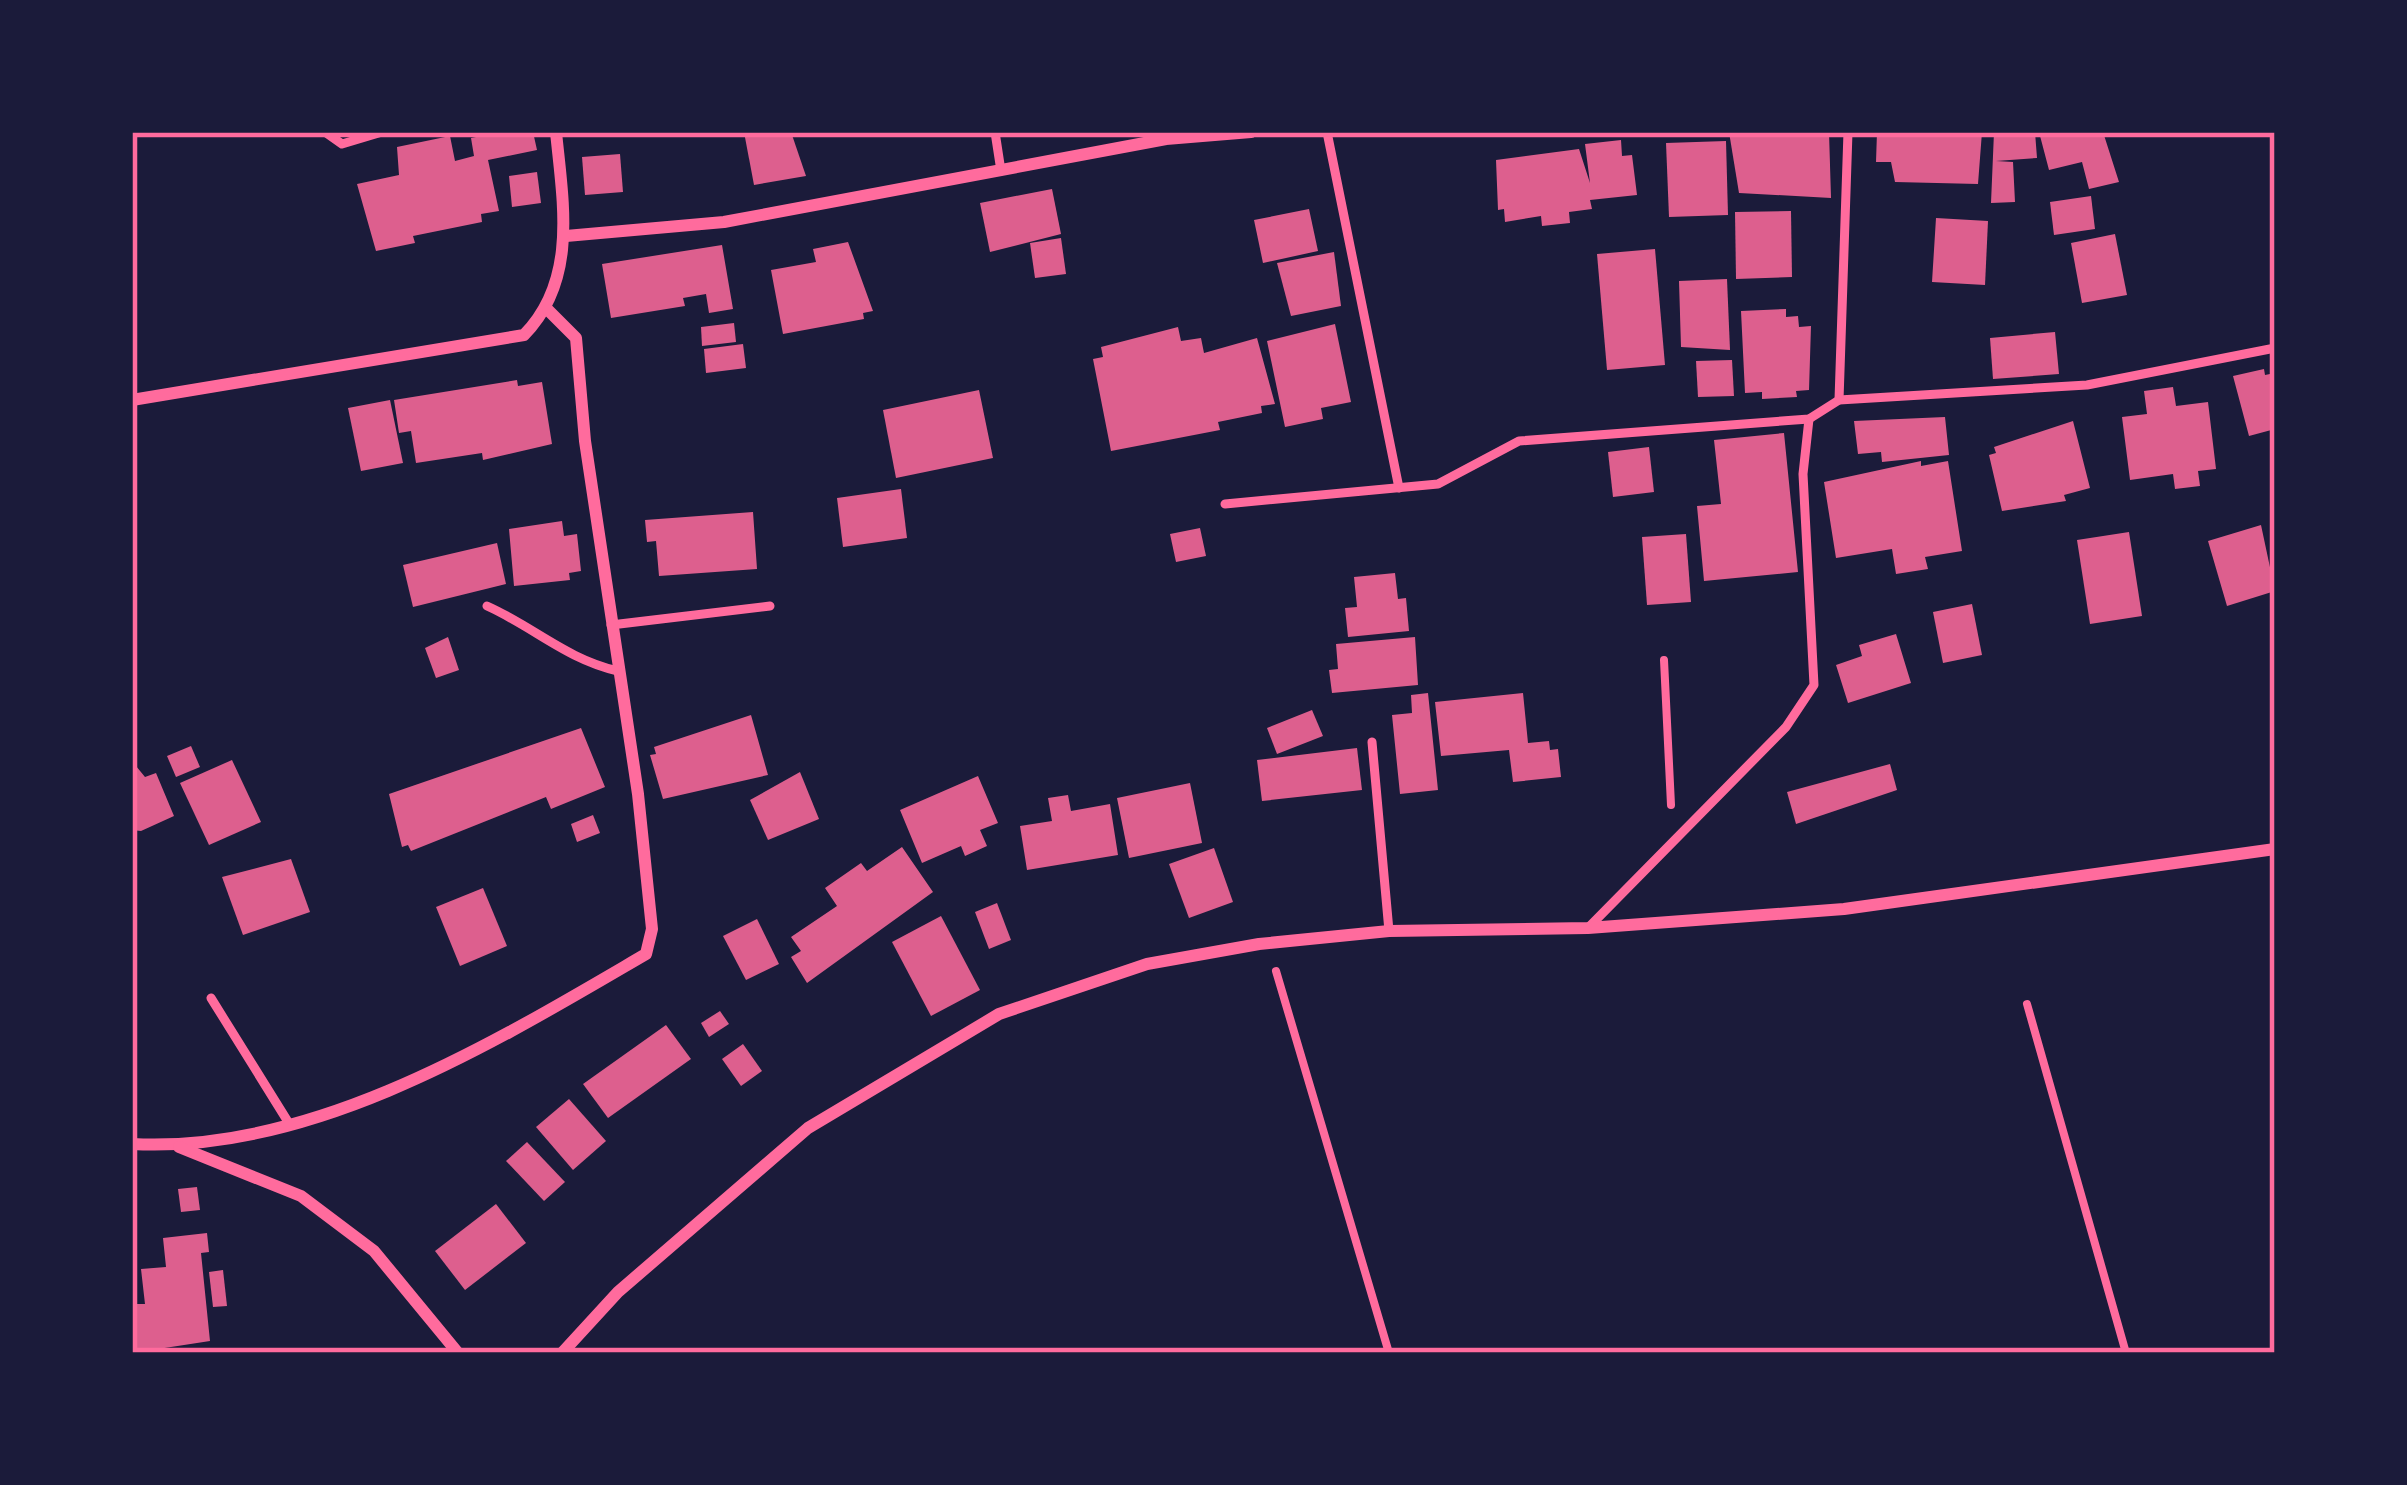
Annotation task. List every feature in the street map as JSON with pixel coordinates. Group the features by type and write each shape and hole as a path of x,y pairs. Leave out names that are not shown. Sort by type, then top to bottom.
{"street":[{"path":"132,400 524,335 548,310 566,236 556,132"},
{"path":"566,236 724,222 1166,139 1251,132"},
{"path":"132,1144 178,1147 290,1126 480,1051 646,954 652,929 643,839 576,338 548,310"},
{"path":"562,1353 618,1292 808,1128 999,1014 1147,964 1259,944 1389,931 1588,928 1844,910 2275,850"},
{"path":"178,1147 301,1196 374,1251 458,1353"}],"lane":[{"path":"325,132 342,144 382,132"},
{"path":"995,132 1001,171"},
{"path":"1327,132 1399,488"},
{"path":"1839,400 1848,132"},
{"path":"1225,504 1438,484 1519,440 1809,419 1839,400 2086,385 2275,348"},
{"path":"1588,928 1786,727 1814,685 1803,474 1809,419"},
{"path":"487,606 530,625 564,654 619,671"},
{"path":"611,625 770,606"},
{"path":"1372,742 1389,931"},
{"path":"211,998 290,1126"}],"path":[{"path":"1664,660 1673,842"},
{"path":"1276,970 1389,1353"},
{"path":"2027,1004 2126,1353"}],"building":[{"path":"533,132 537,150 488,160 499,211 481,214 482,222 413,236 415,243 376,251 357,184 399,175 397,147 450,136 455,161 474,156 471,138"},
{"path":"744,132 791,132 806,176 754,185"},
{"path":"1729,132 1829,132 1831,198 1739,193"},
{"path":"1877,132 1982,132 1978,184 1895,182 1891,162 1876,162"},
{"path":"1994,132 2035,132 2037,158 1996,161 2013,162 2015,202 1991,203"},
{"path":"2039,132 2103,132 2119,182 2089,189 2082,162 2049,170"},
{"path":"1621,140 1622,156 1632,155 1637,195 1590,200 1592,209 1569,212 1570,223 1542,226 1541,216 1505,222 1504,209 1498,210 1496,160 1579,149 1590,183 1585,144"},
{"path":"1726,141 1728,215 1669,217 1666,143"},
{"path":"620,154 623,192 585,195 582,157"},
{"path":"537,172 541,203 512,207 509,176"},
{"path":"1052,189 1061,234 990,252 980,203"},
{"path":"2091,196 2095,229 2054,235 2050,202"},
{"path":"1309,209 1318,251 1263,263 1254,220"},
{"path":"1791,211 1792,277 1736,279 1735,212"},
{"path":"1936,218 1988,221 1985,285 1932,282"},
{"path":"2115,234 2127,295 2082,303 2071,243"},
{"path":"1061,238 1066,274 1035,278 1030,243"},
{"path":"848,242 873,311 863,313 864,319 783,334 771,270 816,262 813,249"},
{"path":"722,245 733,309 709,313 706,294 683,298 685,306 611,318 602,264"},
{"path":"1655,249 1665,365 1607,370 1597,254"},
{"path":"1334,252 1341,306 1291,316 1277,263"},
{"path":"1727,279 1730,350 1681,347 1679,281"},
{"path":"1786,309 1786,317 1798,316 1799,327 1811,326 1809,390 1796,391 1797,397 1762,399 1762,392 1745,393 1741,311"},
{"path":"734,323 736,342 702,346 701,327"},
{"path":"1335,324 1351,402 1321,408 1323,419 1285,427 1267,341"},
{"path":"1178,327 1181,341 1201,338 1204,353 1257,338 1275,404 1261,406 1262,413 1218,422 1220,430 1111,451 1093,359 1103,357 1101,347"},
{"path":"2055,332 2059,374 1993,379 1990,338"},
{"path":"743,344 746,368 706,373 704,349"},
{"path":"1732,360 1734,396 1698,397 1696,361"},
{"path":"2264,369 2265,375 2275,373 2275,429 2249,436 2233,376"},
{"path":"517,380 518,386 542,382 552,444 483,460 482,453 416,463 411,431 399,433 394,400"},
{"path":"2173,387 2176,406 2208,402 2216,469 2198,471 2200,486 2175,489 2173,474 2130,480 2122,417 2147,414 2144,391"},
{"path":"979,390 993,458 896,478 883,410"},
{"path":"390,400 403,463 361,471 348,408"},
{"path":"1945,417 1949,455 1882,462 1881,452 1858,454 1854,421"},
{"path":"2073,421 2090,488 2064,495 2066,501 2002,511 1989,455 1996,453 1994,447"},
{"path":"1784,433 1798,572 1704,581 1697,506 1721,504 1714,440"},
{"path":"1649,447 1654,492 1613,497 1608,452"},
{"path":"1921,461 1921,466 1948,461 1962,551 1925,557 1928,569 1896,574 1892,549 1836,558 1824,482"},
{"path":"901,489 907,538 843,547 837,498"},
{"path":"753,512 757,569 659,576 656,541 647,542 645,520"},
{"path":"562,521 564,536 577,534 581,571 569,573 570,580 514,586 509,529"},
{"path":"2261,525 2275,591 2227,606 2208,541"},
{"path":"1200,528 1206,556 1176,562 1170,534"},
{"path":"2129,532 2142,616 2090,624 2077,540"},
{"path":"1686,534 1691,602 1647,605 1642,537"},
{"path":"497,543 506,584 413,607 403,565"},
{"path":"1395,573 1398,599 1406,598 1409,631 1348,637 1345,608 1357,607 1354,577"},
{"path":"1972,604 1982,655 1943,663 1933,612"},
{"path":"1896,634 1911,683 1848,703 1836,665 1862,656 1859,645"},
{"path":"448,637 459,670 436,678 425,648"},
{"path":"1415,637 1418,685 1332,693 1329,670 1338,669 1336,644"},
{"path":"1428,693 1438,790 1400,794 1392,715 1412,713 1411,695"},
{"path":"1523,693 1528,743 1549,741 1550,750 1558,749 1561,777 1513,782 1509,750 1441,756 1435,702"},
{"path":"1312,710 1323,736 1277,754 1267,728"},
{"path":"751,715 768,775 663,799 650,755 656,754 654,747"},
{"path":"581,728 605,787 551,809 546,797 411,851 408,845 402,847 389,794"},
{"path":"191,746 200,767 176,777 167,756"},
{"path":"1357,748 1362,790 1262,801 1257,760"},
{"path":"232,760 261,822 209,845 180,783"},
{"path":"1890,764 1897,790 1796,824 1787,792"},
{"path":"136,766 145,777 156,773 174,816 141,831 132,830"},
{"path":"800,772 819,819 768,840 750,800"},
{"path":"978,776 998,823 980,830 987,846 965,856 961,846 922,863 900,810"},
{"path":"1190,783 1202,843 1129,858 1117,798"},
{"path":"1068,795 1071,811 1110,804 1118,855 1027,870 1020,826 1052,821 1048,798"},
{"path":"593,815 600,833 577,842 571,824"},
{"path":"902,847 933,892 807,983 791,957 801,951 791,937 837,906 825,888 861,863 867,871"},
{"path":"1214,848 1233,902 1189,918 1169,864"},
{"path":"291,859 310,912 243,935 222,877"},
{"path":"483,888 507,946 460,966 436,907"},
{"path":"997,903 1011,940 989,949 975,912"},
{"path":"941,916 980,990 931,1016 892,942"},
{"path":"757,919 779,964 746,980 723,936"},
{"path":"720,1011 729,1024 709,1037 701,1023"},
{"path":"666,1025 691,1059 608,1118 583,1084"},
{"path":"743,1044 762,1071 741,1086 722,1059"},
{"path":"569,1099 606,1141 573,1170 536,1127"},
{"path":"527,1142 565,1182 544,1201 506,1161"},
{"path":"197,1187 200,1210 181,1212 178,1189"},
{"path":"496,1204 526,1243 465,1290 435,1251"},
{"path":"207,1233 209,1252 201,1253 210,1341 132,1353 132,1304 145,1304 141,1269 166,1267 163,1238"},
{"path":"223,1270 227,1306 213,1307 209,1272"}]}
